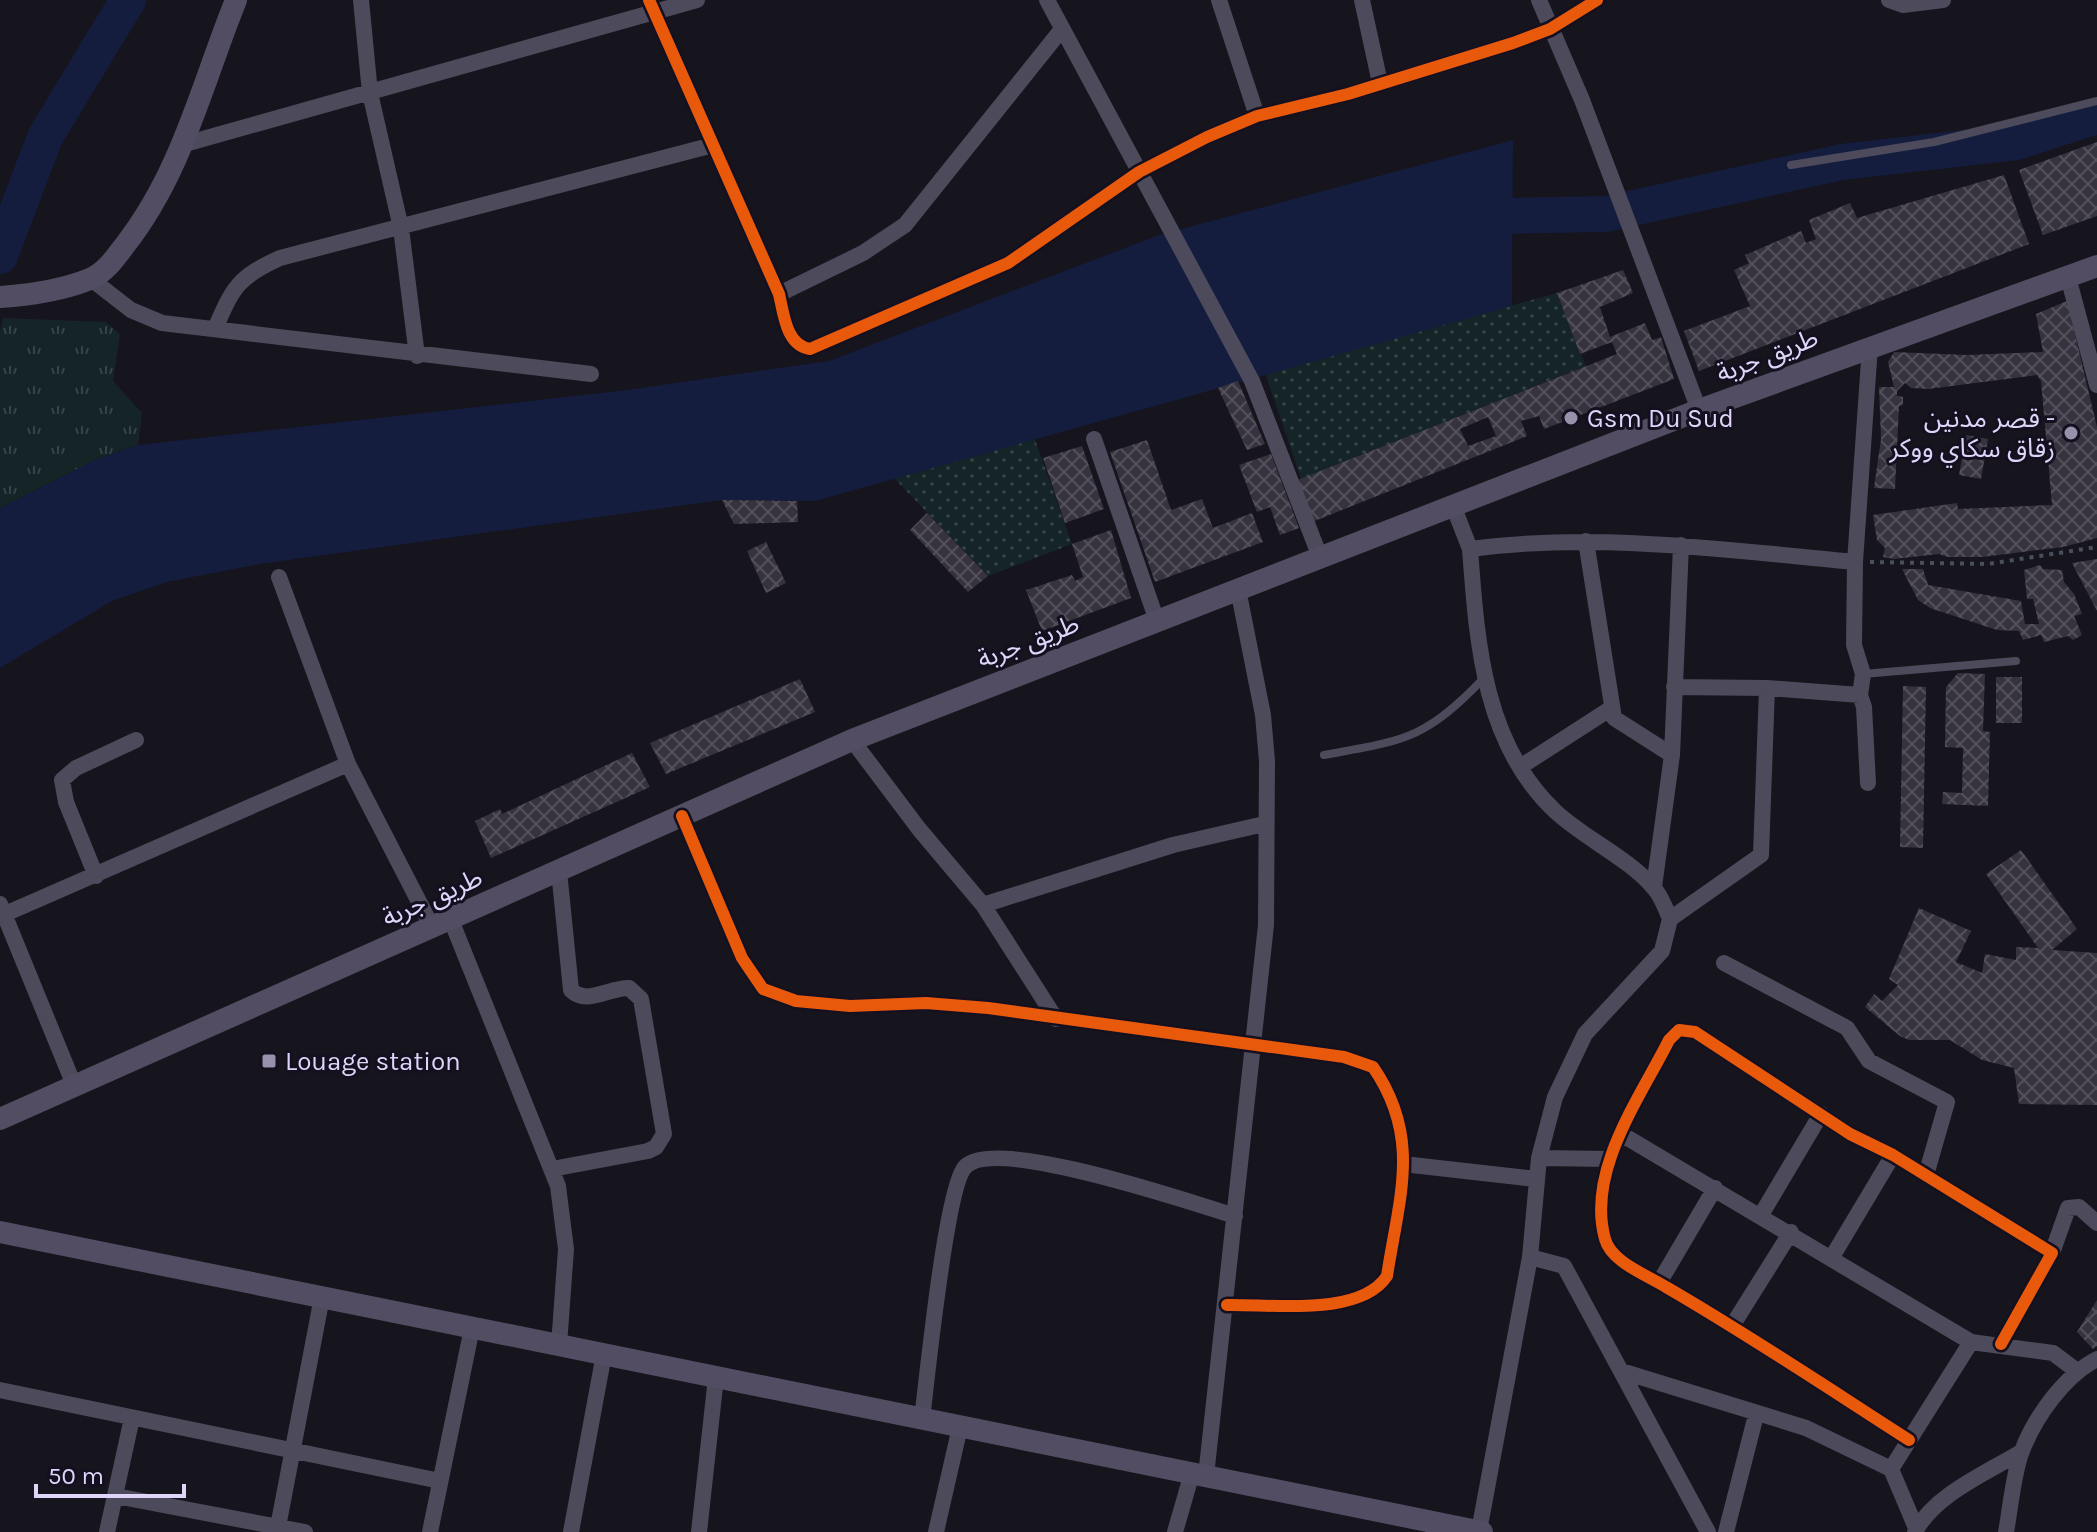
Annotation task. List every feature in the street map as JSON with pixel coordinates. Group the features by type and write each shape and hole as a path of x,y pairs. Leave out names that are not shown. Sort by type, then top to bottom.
{"main road":[{"path":"4,297 91,279 109,265 137,230 185,144 236,0"},
{"name":"طريق جربة","path":"0,1119 852,740 1699,410 2097,266"},
{"path":"0,1232 1470,1531"}],"street":[{"path":"361,0 370,93 401,228 417,356"},
{"path":"185,144 370,93 651,6 697,0"},
{"path":"1047,0 1252,381 1320,557"},
{"path":"1219,0 1257,116"},
{"path":"1362,0 1380,83"},
{"path":"1539,0 1587,113 1699,410"},
{"path":"651,6 779,294 793,340 800,347 810,349 1008,263 1139,172 1257,116 1380,83 1550,29 1597,0"},
{"path":"1889,0 1903,5 1943,0"},
{"path":"779,294 863,253 905,225 1062,29"},
{"path":"215,329 236,286 250,272 280,258 713,145"},
{"path":"2068,277 2097,385"},
{"path":"91,279 146,318 417,356 591,374"},
{"path":"1868,783 1864,707 1860,695 1863,674 1854,645 1855,562 1870,346"},
{"path":"1094,439 1157,621"},
{"path":"1454,508 1470,549 1475,621 1484,678 1497,719 1525,779 1556,812 1654,887 1670,919"},
{"path":"1470,549 1516,543 1586,541 1681,545 1855,562"},
{"path":"1586,541 1610,709 1621,724 1672,755"},
{"path":"1654,887 1672,755 1681,545"},
{"path":"279,577 348,764 441,923 552,1169 562,1212 566,1249 559,1345"},
{"path":"1175,1532 1199,1475 1227,1305 1266,925 1264,824 1267,761 1263,715 1238,589"},
{"path":"1674,687 1767,688 1860,695"},
{"path":"1470,1531 1530,1257 1539,1158 1555,1097 1576,1048 1656,959 1670,919 1761,855 1767,688"},
{"path":"1520,767 1610,709"},
{"path":"96,876 66,802 62,780 76,768 136,740"},
{"path":"852,740 919,829 983,905 1056,1019"},
{"path":"74,1085 2,909 96,876 348,764"},
{"path":"682,816 742,958 754,979 775,996 850,1006 926,1003 973,1006 1344,1057 1373,1067 1400,1119 1403,1164 1387,1276 1379,1289 1342,1303 1227,1305"},
{"path":"983,905 1173,845 1264,824"},
{"path":"552,1169 648,1151 656,1147 664,1134 641,999 629,988 617,988 590,997 576,995 571,990 559,871"},
{"path":"1724,963 1847,1028 1869,1061 1947,1102 1926,1175"},
{"path":"1909,1440 1732,1326 1621,1260 1605,1240 1601,1201 1610,1159 1669,1040 1679,1030 1686,1029 2052,1253"},
{"path":"1761,1215 1821,1114"},
{"path":"1621,1134 1791,1232 1971,1342 2053,1353 2077,1371"},
{"path":"1832,1257 1893,1155"},
{"path":"922,1419 944,1247 963,1168 974,1161 993,1156 1092,1174 1235,1216"},
{"path":"1539,1158 1610,1159"},
{"path":"1403,1164 1536,1179"},
{"path":"1659,1283 1715,1188"},
{"path":"2001,1344 2052,1253 2068,1208 2079,1207 2097,1223"},
{"path":"1732,1326 1791,1232"},
{"path":"1530,1257 1564,1266 1708,1532"},
{"path":"277,1529 322,1297"},
{"path":"430,1532 472,1328"},
{"path":"1891,1469 1971,1342"},
{"path":"571,1532 604,1354"},
{"path":"2006,1532 2021,1452 2053,1399 2077,1371 2097,1359"},
{"path":"1621,1371 1806,1428 1891,1469 1915,1530 1948,1498 2021,1452"},
{"path":"699,1532 716,1377"},
{"path":"0,1390 440,1481"},
{"path":"1726,1532 1756,1415"},
{"path":"107,1532 132,1418"},
{"path":"936,1532 960,1427"},
{"path":"116,1496 305,1532"}],"lane":[{"path":"1791,165 1934,142 2097,101"},
{"path":"1863,674 2016,661"},
{"path":"1324,755 1422,733 1448,716 1484,678"}],"path":[{"path":"1855,562 1988,564 2097,547"}],"green space":[{"path":"1557,293 1586,366 1301,479 1265,373"},
{"path":"3,318 106,322 120,334 113,381 142,413 138,445 95,460 0,508 0,331"},
{"path":"1034,437 1072,544 988,576 894,478"}],"water":[{"path":"1513,140 1512,306 815,501 722,500 260,564 167,582 112,601 0,668 0,508 95,460 138,445 627,390 829,361 1159,235"}],"building":[{"path":"2097,142 2097,216 2043,235 2019,170"},
{"path":"2004,175 2029,244 1699,371 1684,331 1750,306 1734,270 1749,263 1745,255 1801,231 1806,243 1816,239 1809,220 1850,203 1857,218"},
{"path":"1623,270 1633,293 1600,307 1610,337 1645,323 1652,340 1661,337 1674,379 1544,429 1539,416 1521,421 1527,436 1312,522 1295,481 1617,354 1612,342 1580,354 1557,293","holes":["1488,417 1496,436 1468,446 1460,429"]},
{"name":"قصر مدنين - زقاق سكاي ووكر","path":"2067,301 2097,427 2097,538 2063,547 1982,557 1947,557 1939,554 1894,559 1883,557 1885,548 1877,540 1873,515 1957,503 1958,509 2052,505 2041,381 2037,375 1928,389 1911,388 1905,383 1897,391 1897,396 1903,397 1903,405 1899,406 1895,489 1874,488 1881,439 1879,387 1894,387 1888,362 1894,352 1967,355 2043,352 2036,314"},
{"path":"1238,381 1265,444 1247,450 1218,388"},
{"path":"1966,435 1988,439 1981,479 1959,475"},
{"path":"1147,440 1171,510 1202,499 1213,528 1252,513 1263,542 1155,582 1110,452"},
{"path":"1082,446 1104,509 1065,523 1043,458"},
{"path":"1271,454 1299,528 1280,535 1270,507 1257,512 1239,465"},
{"path":"722,500 797,501 798,522 734,524"},
{"path":"927,513 988,576 968,592 910,530"},
{"path":"1111,530 1131,598 1042,631 1026,590 1072,575 1075,581 1083,577 1072,544"},
{"path":"766,542 786,583 766,593 747,551"},
{"path":"2097,559 2097,611 2072,563"},
{"path":"2040,565 2043,569 2062,570 2064,582 2074,594 2082,614 2074,616 2082,635 2073,640 2068,636 2044,642 2041,635 2023,640 2019,631 1997,630 1930,608 1918,600 1902,569 1923,569 1928,585 2021,601 2025,624 2039,624 2033,599 2027,599 2024,570"},
{"path":"1958,673 1985,674 1983,731 1990,732 1988,806 1942,804 1943,792 1962,793 1963,748 1945,747 1946,687"},
{"path":"1996,677 2022,677 2022,723 1996,723"},
{"path":"800,679 815,712 666,774 650,743"},
{"path":"1903,686 1926,687 1923,848 1900,847"},
{"path":"632,753 650,787 491,858 475,821 500,809 502,814"},
{"path":"2021,850 2077,929 2052,950 2097,953 2097,1105 2019,1104 2014,1068 1982,1060 1950,1040 1909,1040 1865,1007 1874,994 1882,1001 1898,985 1889,979 1919,908 1971,931 1956,962 1982,973 1985,954 2016,960 2016,947 2038,948 1986,874"},
{"path":"2097,1300 2097,1346 2093,1349 2077,1332"}],"waterway":[{"path":"0,256 45,137 128,0"},
{"path":"1466,224 1502,216 1606,214 1842,162 2017,142 2097,116"}],"cycle path":[{"path":"649,0 779,294 787,328 796,342 810,349 1008,263 1139,172 1207,137 1257,116 1348,94 1513,43 1550,29 1597,0"},
{"path":"682,816 742,958 763,989 796,1001 850,1006 926,1003 988,1008 1344,1057 1373,1067 1398,1118 1402,1144 1401,1194 1387,1276 1374,1289 1357,1298 1336,1303 1314,1306 1227,1305"},
{"path":"1909,1440 1728,1324 1631,1267 1614,1255 1609,1247 1601,1213 1609,1161 1631,1111 1669,1040 1679,1030 1695,1032 1850,1134 1893,1155 2052,1253 2001,1344"}],"place":[{"name":"Gsm Du Sud","path":"1571,418"},
{"name":"قصر مدنين - زقاق سكاي ووكر","path":"2071,433"},
{"name":"Louage station","path":"269,1061"}]}
